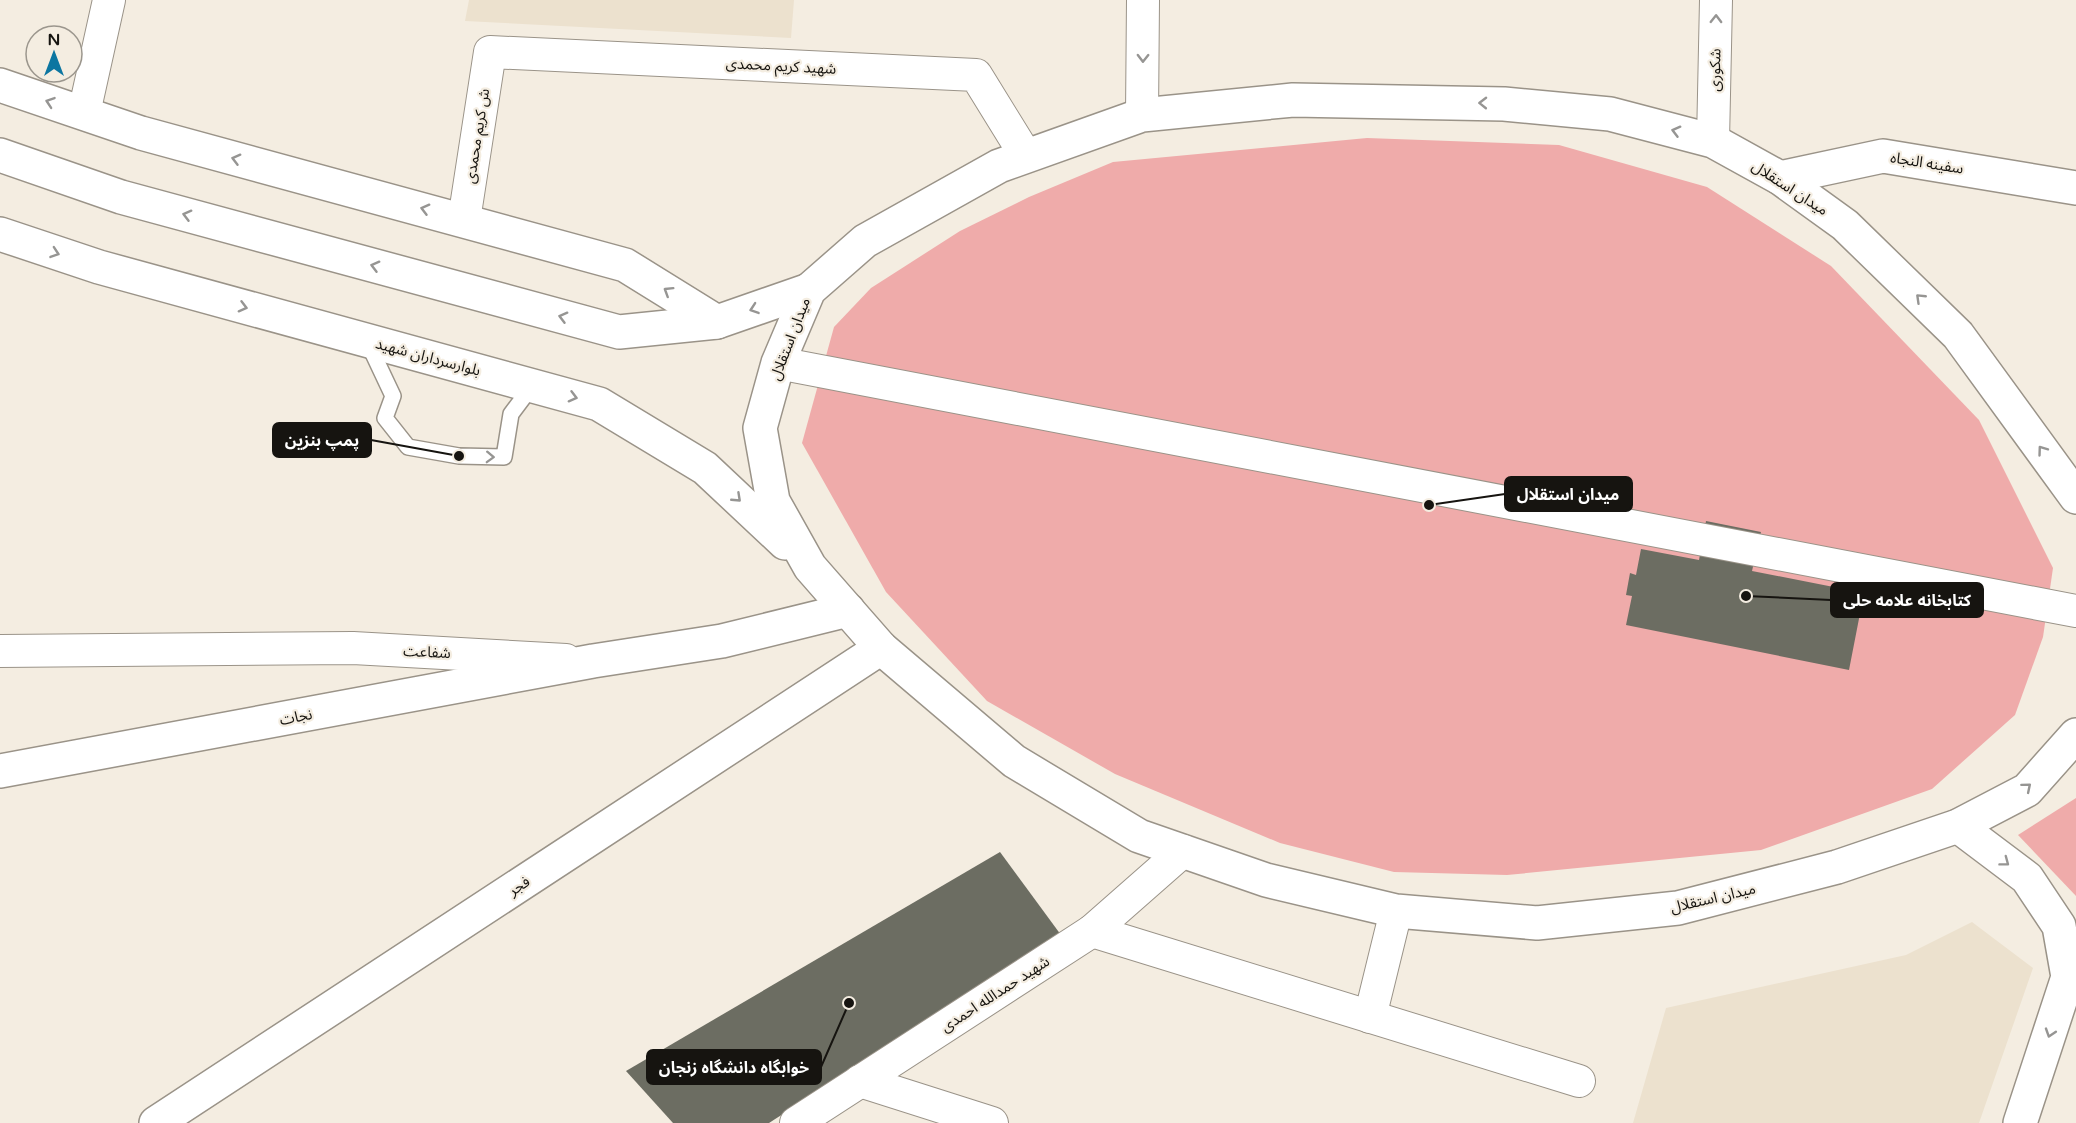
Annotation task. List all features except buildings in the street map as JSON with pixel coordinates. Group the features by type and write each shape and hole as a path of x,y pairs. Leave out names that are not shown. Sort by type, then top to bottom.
{"main road":[{"path":"0,85 141,133 625,265 717,322"},
{"name":"میدان استقلال","path":"2076,497 1958,335 1845,225 1780,178 1713,141 1610,114 1504,104 1293,100 1142,115 999,166 865,241 809,290 778,363 760,428 773,501 810,567 881,648 1014,761 1139,836 1266,880 1396,911 1537,923 1678,908 1837,867 1958,826 2026,790 2076,735"},
{"path":"0,155 121,197 619,333 717,322 809,290"},
{"name":"سفینه النجاه","path":"1780,178 1883,156 2076,188"},
{"name":"بلوارسرداران شهید","path":"0,234 99,267 599,404 705,468 810,567"},
{"name":"شفاعت","path":"593,661 722,641 848,610"},
{"name":"فجر","path":"156,1123 881,648"},
{"name":"نجات","path":"0,771 593,661"},
{"path":"1958,826 2026,878 2059,926 2068,977 2020,1123"}],"street":[{"path":"84,113 109,0"},
{"path":"1142,115 1143,0"},
{"name":"شکوری","path":"1713,141 1716,0"},
{"name":"شهید کریم محمدی","path":"490,52 976,75 1026,156"},
{"name":"ش کریم محمدی","path":"464,220 490,52"},
{"path":"778,363 2076,611"},
{"name":"شفاعت","path":"0,651 353,648 593,661"},
{"name":"شهید حمدالله احمدی","path":"796,1123 1092,931 1183,851"},
{"path":"1370,1017 1396,911"},
{"path":"1092,931 1579,1081"},
{"path":"860,1081 992,1123"}],"lane":[{"path":"367,340 393,396 385,418 408,447 459,456 504,458 511,414 532,386"}],"shaded area":[{"path":"469,0 794,0 791,38 465,21"},
{"path":"1367,138 1559,145 1707,187 1831,266 1979,420 2053,568 2043,637 2015,715 1932,789 1761,850 1507,875 1394,872 1280,843 1115,774 987,701 886,592 802,443 834,327 871,288 960,231 1029,197 1113,162"},
{"path":"2076,798 2076,896 2018,835"},
{"path":"1972,922 2033,968 1979,1123 1633,1123 1666,1008 1906,955"}],"place":[{"name":"پمپ بنزین","path":"459,456"},
{"name":"میدان استقلال","path":"1429,505"},
{"name":"کتابخانه علامه حلی","path":"1746,596"},
{"name":"خوابگاه دانشگاه زنجان","path":"849,1003"}]}
